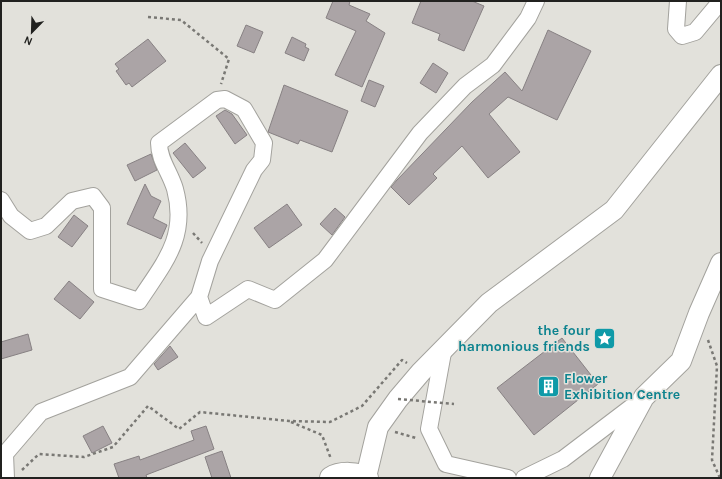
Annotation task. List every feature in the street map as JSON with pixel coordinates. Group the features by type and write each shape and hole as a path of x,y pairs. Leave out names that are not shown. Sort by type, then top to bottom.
{"main road":[{"path":"334,476 367,477"}],"street":[{"path":"199,298 206,317 248,289 275,300 325,260 420,133 465,86 493,65 528,18 536,1"},
{"path":"678,1 676,29 682,36 695,32 721,1"},
{"path":"367,477 378,427 398,399 421,372 489,303 614,210 721,74"},
{"path":"1,200 10,216 30,231 46,226 72,201 93,196 102,208 102,289 139,301 173,248 179,218 175,188 159,153 159,143 216,100 226,99 244,109 264,144 262,160 254,170 218,243 210,261 199,298 130,377 42,412 5,454 12,476"},
{"path":"524,478 563,459 644,397 681,361 699,313 721,263"},
{"path":"444,347 429,429 446,464 508,478"},
{"path":"600,478 644,397"}],"path":[{"path":"148,17 181,20 229,59 216,100"},
{"path":"179,218 204,245 218,243"},
{"path":"699,313 717,366 712,460 720,478"},
{"path":"12,476 39,454 84,458 113,447 148,406 179,429 200,412 289,421 330,422 362,406 402,360 421,372"},
{"path":"398,399 454,404"},
{"path":"289,421 322,435 334,476"},
{"path":"378,427 420,439 429,429"}],"building":[{"path":"333,1 350,1 349,5 370,14 366,21 385,33 362,87 335,75 356,31 326,18"},
{"path":"421,1 472,1 484,6 464,51 438,40 440,34 412,23"},
{"path":"246,25 263,32 254,53 237,46"},
{"path":"548,30 591,51 557,120 508,97 489,114 520,152 488,178 462,146 433,174 437,178 409,205 391,187 472,102 505,72 522,91"},
{"path":"292,37 306,44 305,47 309,49 304,61 285,53"},
{"path":"148,39 166,61 132,87 129,83 126,85 116,71 119,69 115,64"},
{"path":"433,63 448,73 436,93 420,83"},
{"path":"369,80 384,86 375,107 361,101"},
{"path":"284,85 348,111 332,152 300,140 298,144 268,132"},
{"path":"225,110 232,114 247,135 235,144 216,116"},
{"path":"185,143 206,168 193,178 173,153"},
{"path":"151,154 157,170 135,181 127,165"},
{"path":"145,184 151,196 161,201 153,218 167,225 161,239 127,224"},
{"path":"287,204 302,225 269,248 254,228"},
{"path":"335,208 345,217 332,235 320,224"},
{"path":"74,215 88,226 72,247 58,237"},
{"path":"69,281 94,302 80,319 54,299"},
{"path":"28,334 32,350 1,359 1,342"},
{"name":"Flower Exhibition Centre","path":"562,338 598,384 534,435 497,388"},
{"path":"170,346 178,357 158,370 154,364"},
{"path":"103,426 112,443 92,453 83,436"},
{"path":"206,426 214,449 146,475 147,478 119,478 114,464 139,456 140,460 194,440 191,431"},
{"path":"222,451 231,478 212,478 205,457"}],"place":[{"name":"the four harmonious friends","path":"605,338"},
{"name":"Flower Exhibition Centre","path":"548,386"}]}
